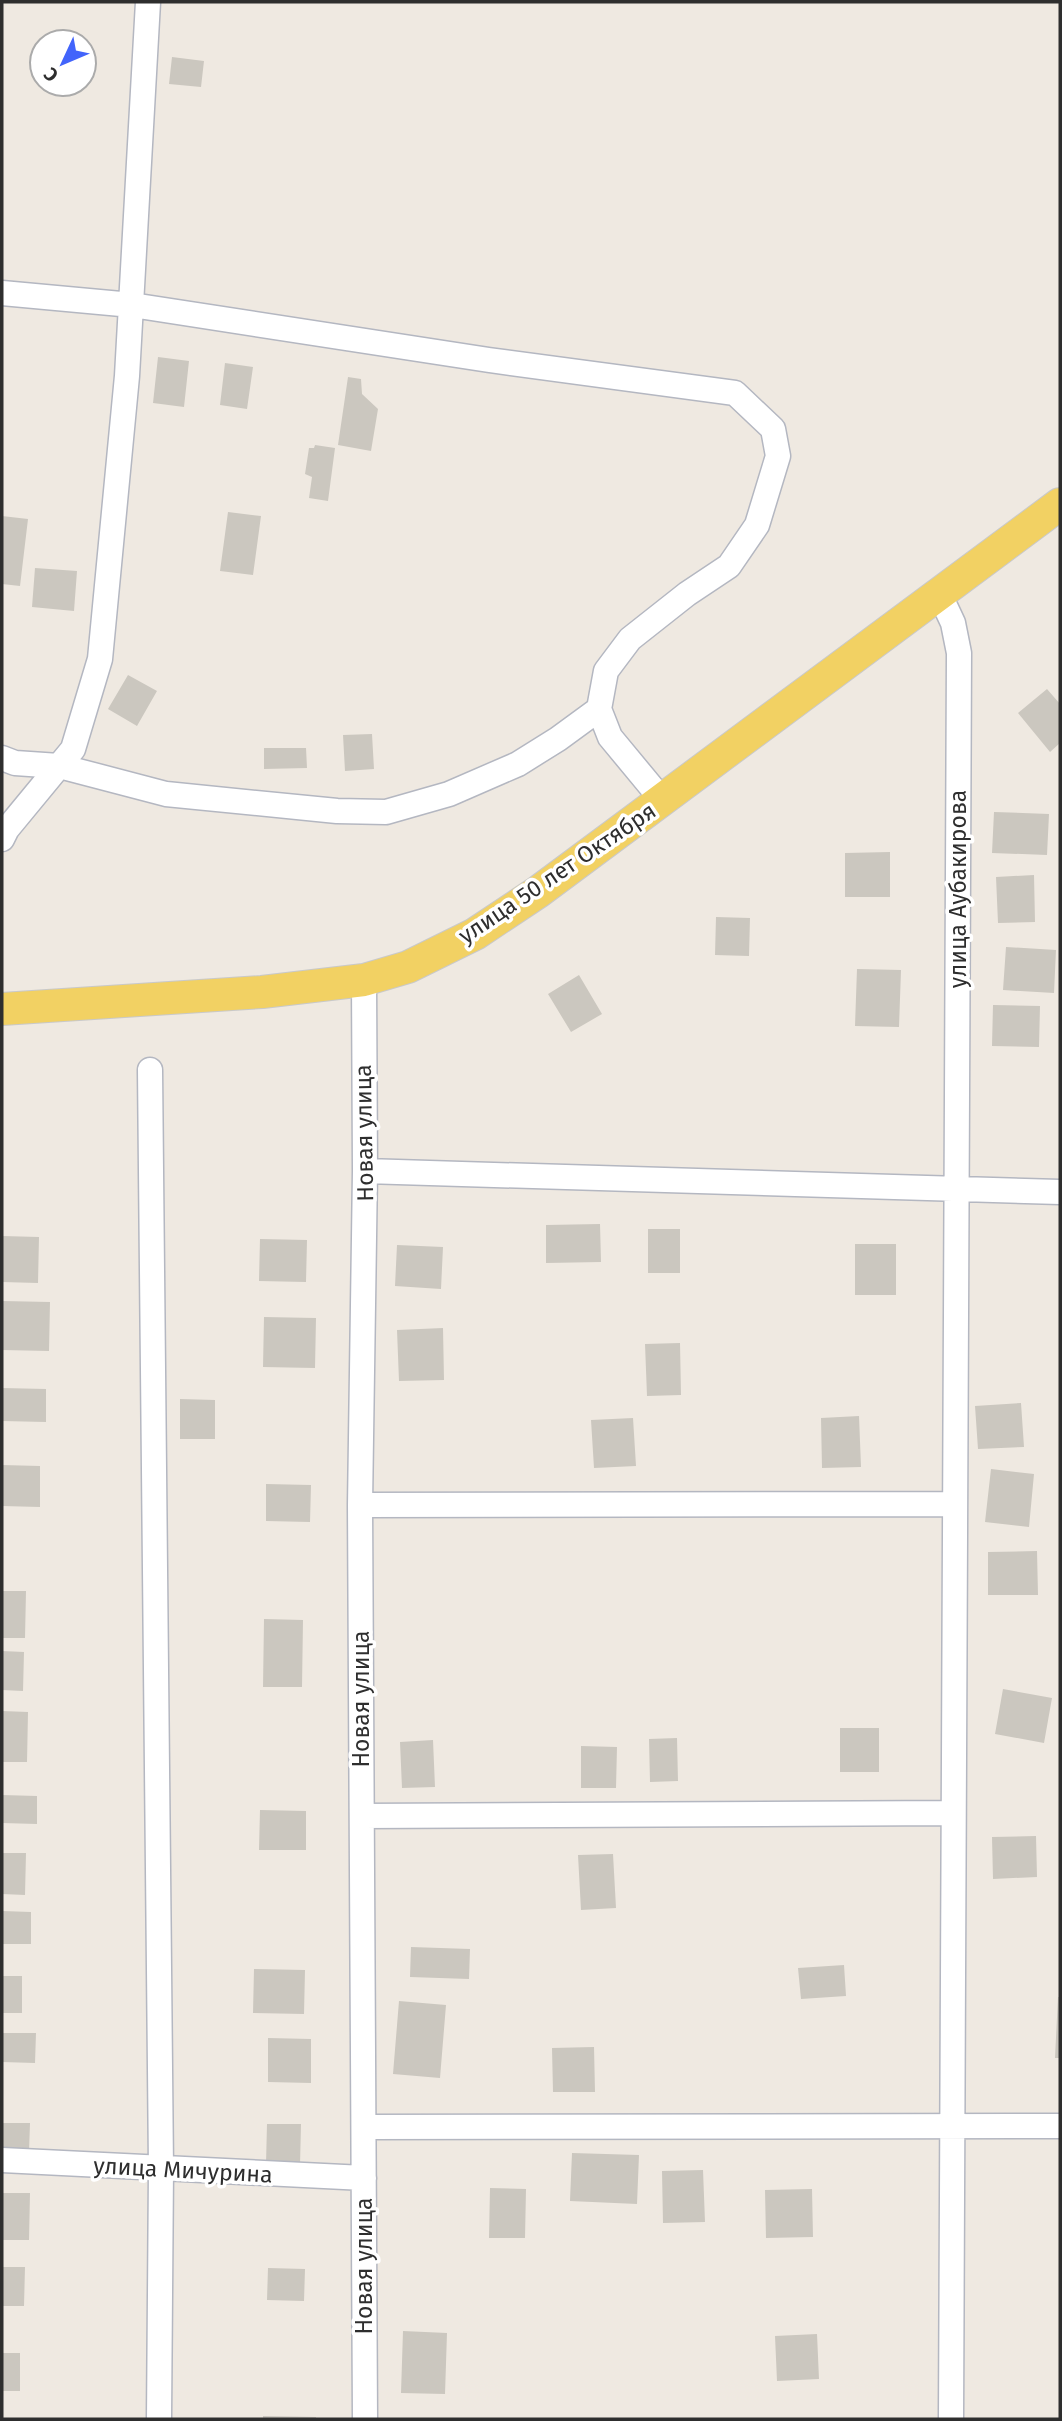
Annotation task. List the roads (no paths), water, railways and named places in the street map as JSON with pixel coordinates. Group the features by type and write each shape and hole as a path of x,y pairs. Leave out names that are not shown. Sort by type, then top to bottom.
{"main road":[{"name":"улица 50 лет Октября","path":"2,1009 262,992 363,980 408,967 475,934 538,892 1060,504"}],"street":[{"path":"2,839 7,829 73,749 100,659 132,305 148,2"},
{"path":"2,293 132,305 489,360 735,393 773,429 778,456 757,525 729,566 687,594 630,639 606,671 599,709 610,737 663,801"},
{"name":"улица Аубакирова","path":"939,593 953,623 959,653 951,2419"},
{"path":"2,758 15,763 60,766 166,794 337,811 386,812 449,794 518,764 558,740 599,709"},
{"name":"Новая улица","path":"363,980 365,1171 360,1505 365,2419"},
{"path":"150,1070 161,2169 159,2419"},
{"path":"365,1171 1060,1192"},
{"path":"360,1505 955,1504"},
{"path":"362,1816 953,1813"},
{"path":"364,2127 1060,2126"},
{"name":"улица Мичурина","path":"2,2160 364,2178"}]}
